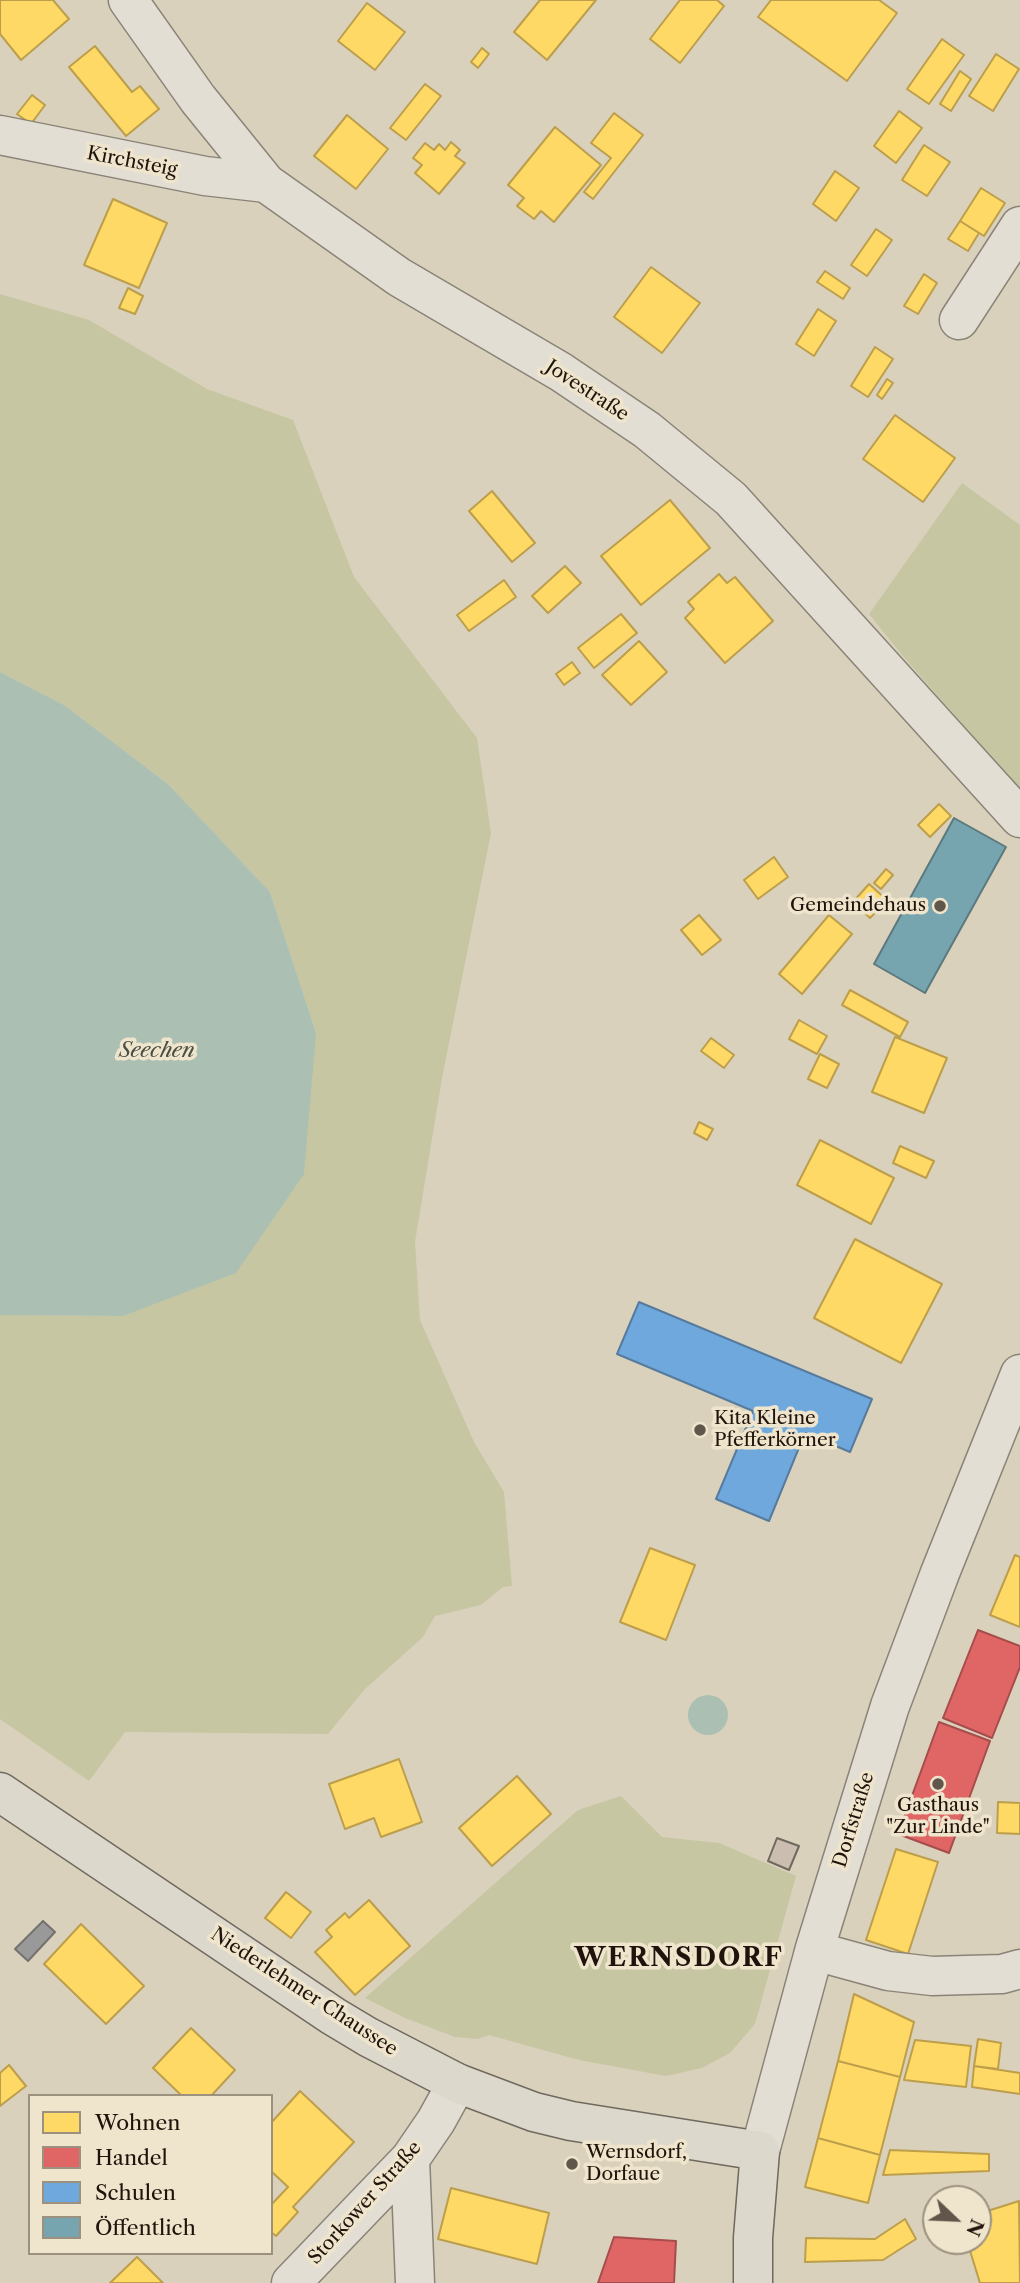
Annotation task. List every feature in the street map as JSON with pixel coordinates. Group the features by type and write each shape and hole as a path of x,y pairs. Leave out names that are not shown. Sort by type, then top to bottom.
{"main road":[{"name":"Niederlehmer Chaussee","path":"0,1792 333,2016 457,2083 534,2112 571,2121 760,2151"},
{"name":"Dorfstraße","path":"752,2283 760,2151"}],"street":[{"name":"Jovestraße","path":"128,0 198,99 266,183 399,277 561,372 647,430 731,499 1020,818"},
{"name":"Kirchsteig","path":"0,135 205,176 266,183"},
{"path":"960,320 1020,226"},
{"name":"Dorfstraße","path":"760,2151 851,1826 890,1706 1020,1374"},
{"path":"815,1951 888,1971 932,1976 1002,1974 1020,1969"},
{"name":"Storkower Straße","path":"291,2283 410,2159 457,2083"},
{"path":"410,2159 415,2283"}],"green space":[{"path":"0,294 89,320 207,389 293,420 354,577 477,738 491,833 442,1078 415,1242 420,1320 474,1442 504,1492 512,1586 503,1587 481,1605 435,1616 423,1637 364,1690 328,1734 125,1732 89,1781 0,1719 0,1315 123,1316 316,1033 270,892 168,784 64,705 0,672"},
{"path":"962,483 1020,525 1020,790 869,614"},
{"path":"621,1796 662,1837 719,1843 796,1876 755,2024 730,2053 702,2068 666,2076 579,2060 489,2035 478,2039 455,2037 405,2018 365,1998 578,1810"}],"water":[{"name":"Seechen","path":"0,672 64,705 168,784 270,892 316,1033 304,1174 236,1273 123,1316 0,1315"},
{"path":"708,1695 716,1696 722,1701 727,1707 727,1723 722,1729 716,1734 708,1735 700,1734 694,1729 689,1723 688,1715 689,1707 694,1701 700,1696"}],"building: Wohnen":[{"path":"0,0 53,0 69,19 21,60 0,34"},
{"path":"540,0 596,0 547,60 514,32"},
{"path":"680,0 717,0 724,6 680,63 650,39"},
{"path":"771,0 879,0 897,13 847,81 758,17"},
{"path":"367,3 405,32 375,70 338,41"},
{"path":"942,39 964,55 929,104 907,89"},
{"path":"95,46 132,92 140,86 159,109 126,136 69,67"},
{"path":"482,48 489,54 478,68 471,62"},
{"path":"996,54 1019,69 993,111 969,96"},
{"path":"960,71 971,79 951,111 940,104"},
{"path":"425,84 441,96 406,140 390,128"},
{"path":"32,95 45,105 31,124 17,114"},
{"path":"899,111 922,128 896,163 874,146"},
{"path":"614,113 643,135 593,199 584,192 611,158 591,143"},
{"path":"347,115 388,149 356,189 314,156"},
{"path":"555,127 601,165 554,222 541,211 534,219 517,206 524,198 508,185"},
{"path":"451,142 460,150 455,156 465,163 439,194 415,173 422,165 413,158 425,143 434,150 439,144 445,150"},
{"path":"924,145 950,162 927,196 902,180"},
{"path":"835,171 859,188 836,221 813,204"},
{"path":"981,188 1005,203 984,236 960,221"},
{"path":"113,199 167,223 139,288 84,265"},
{"path":"960,221 979,233 968,251 948,239"},
{"path":"876,229 892,240 867,276 851,265"},
{"path":"651,267 700,303 662,353 614,317"},
{"path":"825,271 850,288 843,299 817,282"},
{"path":"924,274 937,283 918,314 904,306"},
{"path":"128,288 143,296 135,314 119,308"},
{"path":"818,309 836,321 814,356 796,344"},
{"path":"875,347 893,359 868,397 851,386"},
{"path":"887,379 893,383 882,399 877,395"},
{"path":"895,415 955,458 923,502 863,459"},
{"path":"492,491 535,543 512,562 469,511"},
{"path":"670,500 710,548 641,605 601,556"},
{"path":"565,566 581,583 548,613 532,596"},
{"path":"719,574 727,583 735,577 773,621 725,663 685,618 694,609 688,602"},
{"path":"504,580 516,597 469,631 457,615"},
{"path":"621,614 637,633 594,668 578,648"},
{"path":"639,641 667,672 631,705 602,675"},
{"path":"572,662 580,673 564,685 556,674"},
{"path":"939,804 951,816 930,837 918,825"},
{"path":"774,857 788,877 758,899 744,880"},
{"path":"886,869 893,875 881,889 874,883"},
{"path":"869,884 887,900 870,918 853,902"},
{"path":"699,915 721,940 702,955 681,930"},
{"path":"829,915 852,934 802,994 779,974"},
{"path":"850,990 908,1022 900,1037 842,1005"},
{"path":"799,1020 827,1036 817,1054 789,1039"},
{"path":"895,1037 947,1058 924,1113 872,1092"},
{"path":"711,1038 734,1055 724,1068 701,1051"},
{"path":"820,1054 839,1064 827,1088 808,1079"},
{"path":"699,1122 713,1129 707,1140 694,1133"},
{"path":"820,1140 894,1178 871,1224 797,1185"},
{"path":"900,1146 934,1161 926,1178 893,1163"},
{"path":"855,1239 942,1284 901,1363 814,1318"},
{"path":"650,1548 695,1565 666,1640 620,1622"},
{"path":"1015,1555 1020,1557 1020,1627 990,1615"},
{"path":"399,1759 422,1822 381,1837 374,1818 345,1829 329,1784"},
{"path":"517,1776 551,1814 492,1866 459,1828"},
{"path":"998,1802 1020,1803 1020,1834 997,1833"},
{"path":"896,1849 938,1862 908,1954 866,1940"},
{"path":"286,1892 311,1912 291,1938 265,1918"},
{"path":"369,1900 410,1946 355,1995 315,1952 332,1937 326,1930 345,1913 349,1918"},
{"path":"81,1924 144,1986 106,2024 44,1964"},
{"path":"854,1994 914,2022 900,2077 838,2061"},
{"path":"191,2028 235,2070 213,2094 180,2094 153,2068"},
{"path":"978,2039 1001,2043 998,2069 974,2066"},
{"path":"915,2040 971,2046 966,2087 904,2080"},
{"path":"838,2061 900,2077 880,2155 818,2138"},
{"path":"9,2065 26,2086 0,2106 0,2073"},
{"path":"974,2066 1020,2073 1020,2094 972,2087"},
{"path":"300,2091 354,2142 293,2207 298,2212 276,2236 273,2234 273,2203 288,2187 273,2173 273,2121"},
{"path":"818,2138 880,2155 868,2203 805,2187"},
{"path":"890,2150 989,2154 989,2171 883,2175"},
{"path":"451,2188 549,2213 537,2264 438,2239"},
{"path":"1019,2201 1020,2283 980,2283 971,2255 992,2255 992,2210"},
{"path":"905,2219 916,2239 883,2260 805,2262 806,2238 875,2239"},
{"path":"137,2257 163,2283 110,2283"}],"building: Handel":[{"path":"978,1630 1020,1646 1020,1667 992,1738 943,1718"},
{"path":"939,1722 990,1741 949,1853 898,1834"},
{"path":"614,2237 676,2241 674,2283 598,2283"}],"building: Schulen":[{"path":"639,1302 872,1399 850,1452 805,1433 769,1521 716,1499 753,1411 617,1354"}],"building: Öffentlich":[{"name":"Gemeindehaus","path":"954,818 1006,847 925,993 874,964"}],"building: Industrie":[{"path":"43,1921 55,1932 28,1961 15,1949"}],"building: Sonstige":[{"path":"777,1838 799,1846 789,1870 768,1861"}],"place":[{"name":"Gemeindehaus","path":"940,906"},
{"name":"Kita Kleine Pfefferkörner","path":"700,1430"},
{"name":"Gasthaus \"Zur Linde\"","path":"938,1784"},
{"name":"Wernsdorf, Dorfaue","path":"572,2164"}],"district":[{"name":"WERNSDORF","path":"679,1958"}]}
